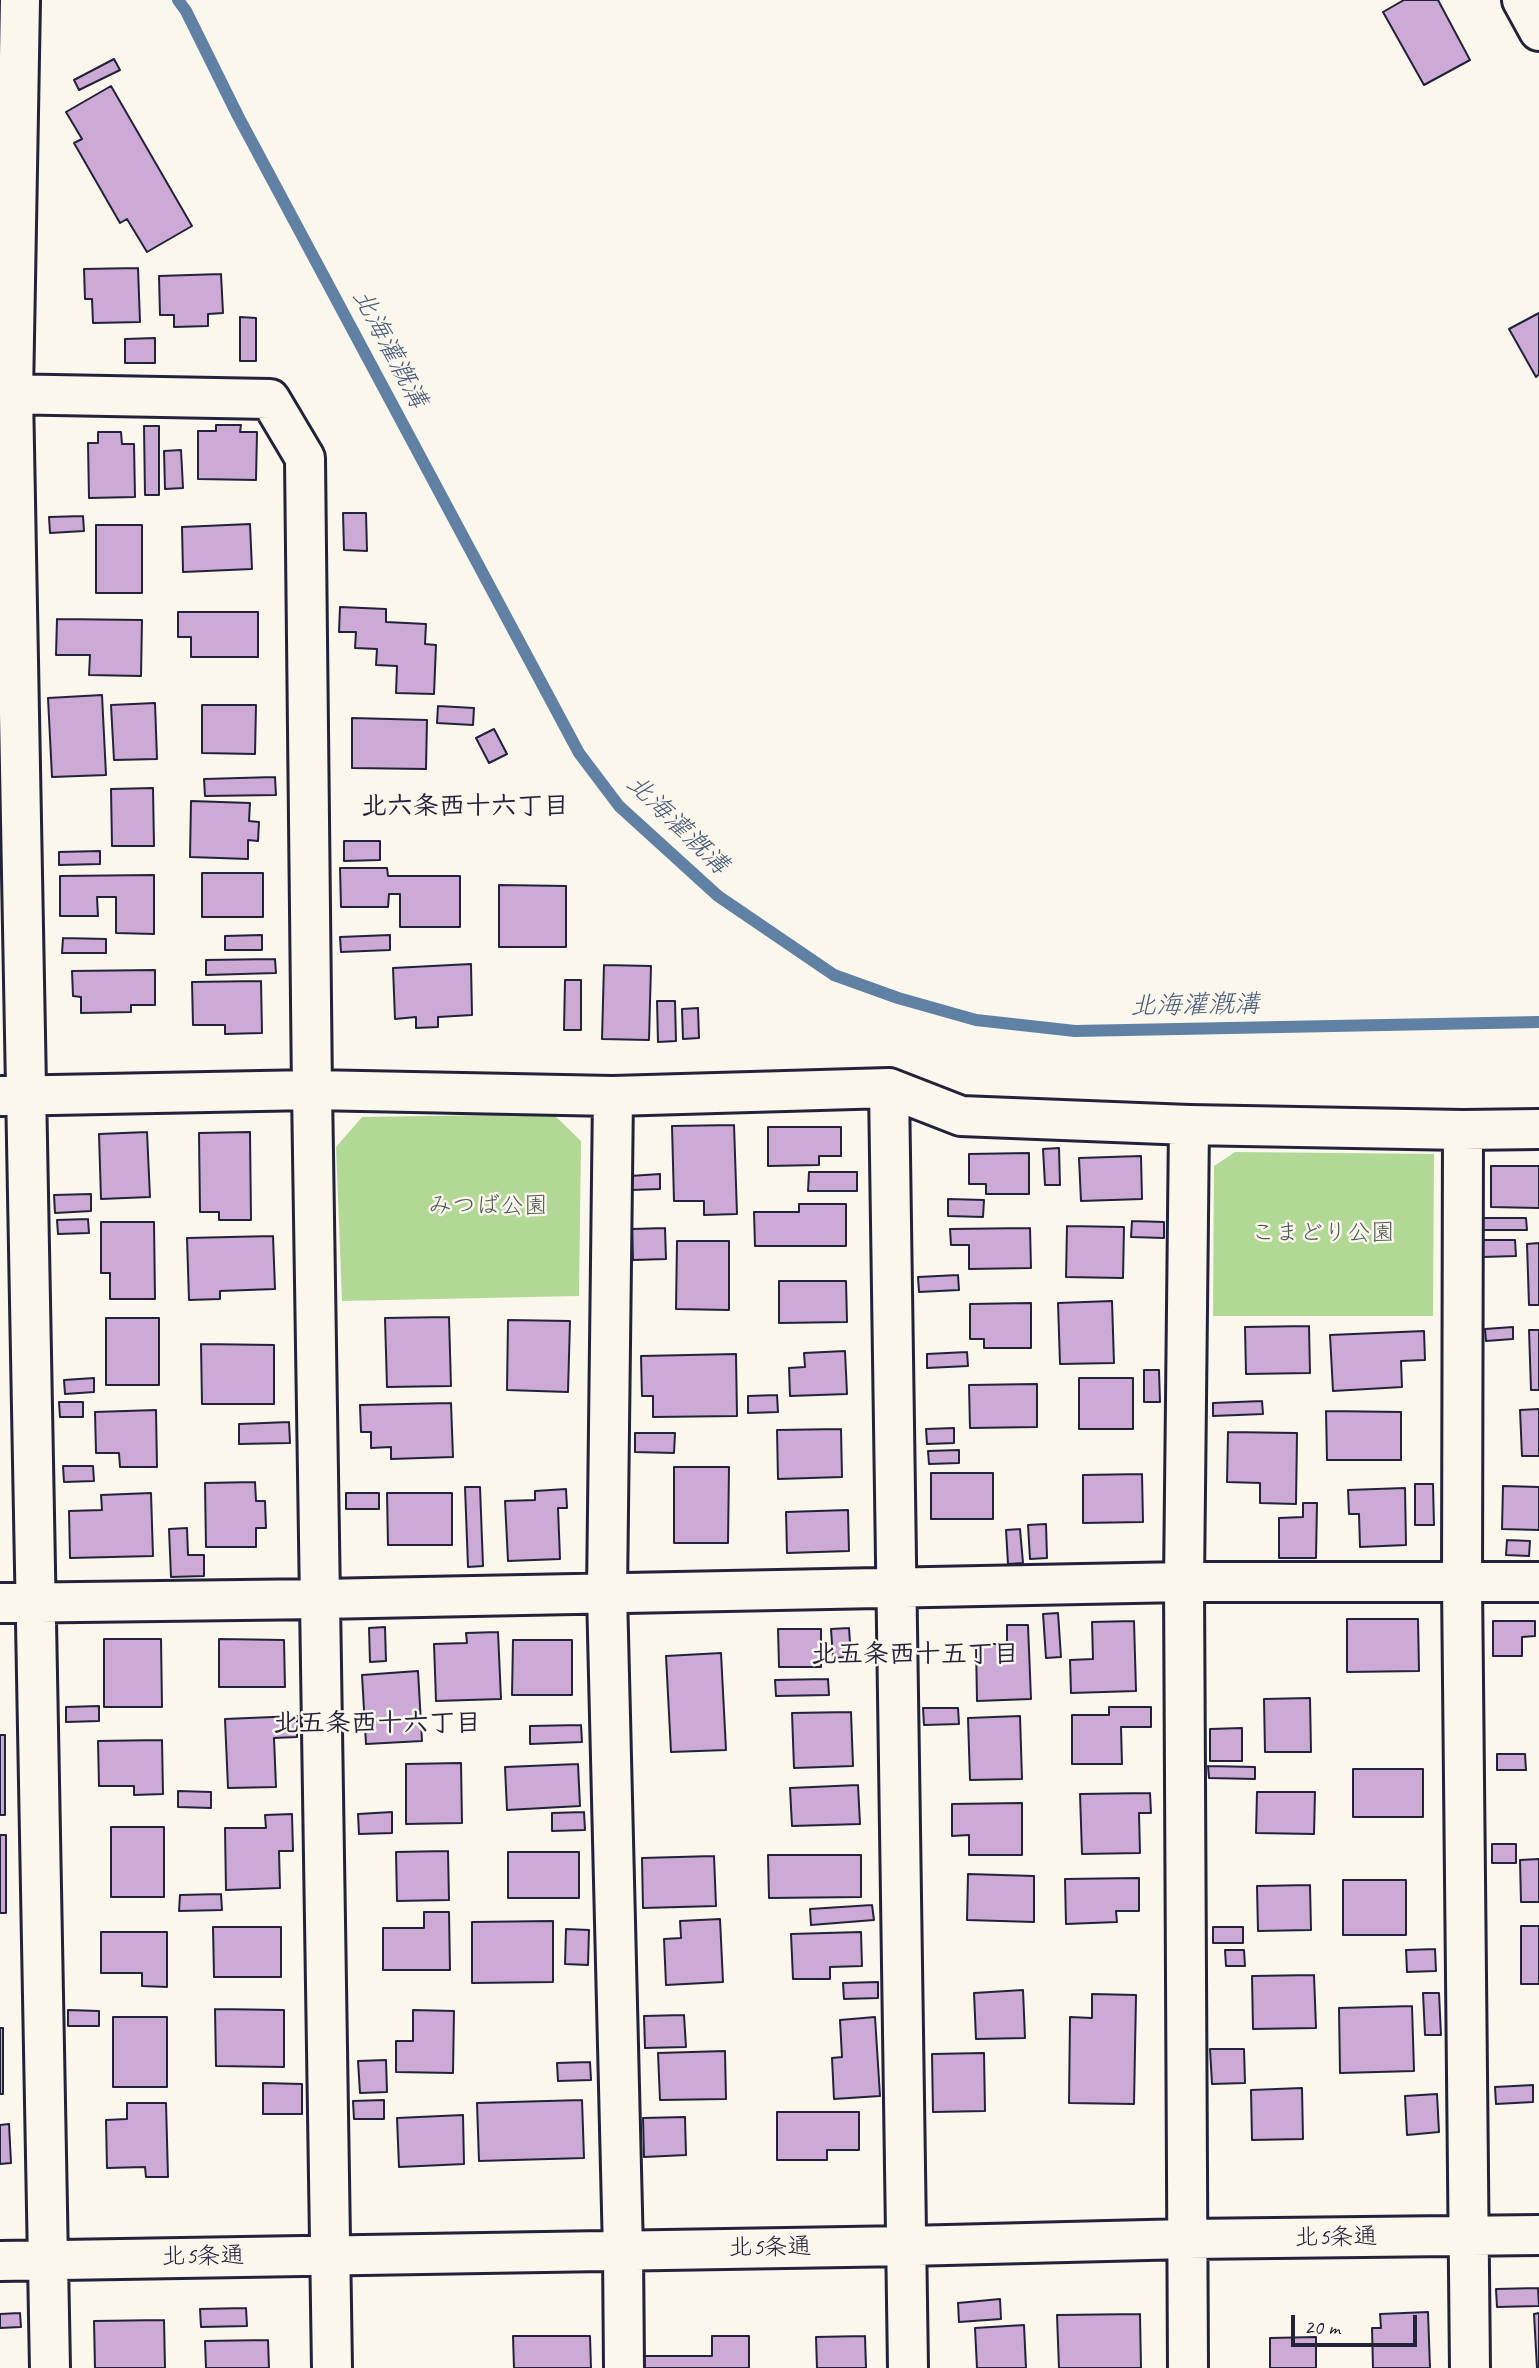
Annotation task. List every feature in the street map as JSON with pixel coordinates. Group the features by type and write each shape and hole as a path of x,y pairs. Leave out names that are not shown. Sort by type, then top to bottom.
{"street":[{"path":"20,0 6,394 18,1603 49,2260 50,2368"},
{"path":"1522,0 1539,31"},
{"path":"6,394 270,399 305,458 332,2368"},
{"path":"14,1096 312,1090 613,1097 889,1088 961,1116 1189,1125 1539,1129"},
{"path":"889,1088 908,2368"},
{"path":"613,1097 607,1593 624,2368"},
{"path":"1188,2368 1184,1582 1189,1125"},
{"path":"1463,1130 1462,1583 1470,2368"},
{"path":"18,1603 321,1600 1184,1582 1539,1582"},
{"name":"北5条通","path":"0,2261 1539,2235"}],"green space":[{"name":"みつば公園","path":"553,1114 581,1141 579,1296 342,1301 336,1147 362,1117"},
{"name":"こまどり公園","path":"1235,1152 1434,1154 1433,1316 1213,1316 1214,1166"}],"building":[{"path":"1404,0 1438,0 1470,60 1424,85 1383,12"},
{"path":"114,59 120,70 79,90 74,80"},
{"path":"111,86 192,226 147,252 127,219 120,223 74,143 82,139 66,112"},
{"path":"138,268 140,322 93,323 92,299 85,299 84,269"},
{"path":"221,274 223,313 208,314 208,326 174,327 174,315 160,315 159,276"},
{"path":"1539,313 1539,374 1536,377 1509,329"},
{"path":"240,317 256,318 256,361 240,361"},
{"path":"155,338 155,363 125,363 125,339"},
{"path":"216,425 241,425 240,432 257,432 256,480 198,479 198,431 216,431"},
{"path":"144,426 159,426 159,495 145,495"},
{"path":"98,432 121,432 122,444 134,444 135,497 89,498 88,443 98,443"},
{"path":"181,450 183,488 165,489 164,451"},
{"path":"343,513 366,513 367,551 344,550"},
{"path":"83,516 84,531 50,533 49,517"},
{"path":"250,524 252,569 183,572 182,527"},
{"path":"96,525 142,525 142,593 96,593"},
{"path":"340,607 386,609 386,622 426,624 425,644 436,645 434,694 396,693 397,666 376,665 377,649 355,648 356,632 339,632"},
{"path":"178,612 258,612 258,657 191,657 191,637 178,637"},
{"path":"57,619 142,620 141,676 89,675 90,655 56,655"},
{"path":"102,695 106,775 52,777 48,698"},
{"path":"155,703 157,759 114,760 111,705"},
{"path":"202,705 256,705 255,754 202,753"},
{"path":"438,706 474,708 473,725 437,723"},
{"path":"352,718 427,720 426,769 352,768"},
{"path":"494,729 507,754 489,763 476,738"},
{"path":"275,777 276,795 205,796 204,779"},
{"path":"153,788 154,846 112,846 111,789"},
{"path":"191,801 250,803 249,821 259,822 258,841 248,840 248,859 190,857"},
{"path":"344,841 380,841 380,860 344,861"},
{"path":"100,851 100,864 59,865 59,852"},
{"path":"340,868 387,868 388,876 460,876 460,927 400,927 400,894 389,894 388,907 341,907"},
{"path":"202,873 263,873 263,917 202,917"},
{"path":"154,875 154,934 116,933 116,897 97,897 98,916 60,916 60,876"},
{"path":"499,885 566,886 566,947 499,947"},
{"path":"262,935 262,950 225,950 225,936"},
{"path":"390,935 390,950 341,952 340,937"},
{"path":"63,938 106,939 106,953 62,953"},
{"path":"275,959 276,973 206,975 206,960"},
{"path":"471,964 472,1015 438,1017 438,1027 416,1028 416,1017 395,1019 393,968"},
{"path":"604,965 651,966 649,1040 602,1039"},
{"path":"155,970 155,1005 131,1005 131,1012 81,1013 81,997 73,996 72,971"},
{"path":"565,980 581,980 581,1030 564,1030"},
{"path":"261,981 262,1033 225,1034 225,1025 193,1025 192,982"},
{"path":"657,1001 675,1001 676,1041 658,1042"},
{"path":"698,1008 699,1038 683,1039 682,1009"},
{"path":"734,1125 737,1214 704,1215 704,1201 674,1201 672,1126"},
{"path":"768,1127 841,1127 841,1156 819,1156 819,1165 768,1166"},
{"path":"147,1132 150,1197 101,1199 99,1134"},
{"path":"250,1132 251,1220 219,1220 219,1212 200,1212 199,1133"},
{"path":"1059,1148 1060,1185 1045,1185 1043,1149"},
{"path":"1029,1153 1029,1194 986,1194 986,1184 969,1184 969,1154"},
{"path":"1141,1156 1142,1199 1081,1201 1079,1158"},
{"path":"1491,1166 1539,1166 1539,1208 1491,1207"},
{"path":"809,1172 857,1172 857,1191 808,1191"},
{"path":"660,1174 660,1189 631,1190 630,1176"},
{"path":"91,1194 91,1211 55,1213 54,1195"},
{"path":"948,1199 984,1200 983,1217 948,1216"},
{"path":"799,1204 846,1204 846,1246 755,1246 754,1212 799,1212"},
{"path":"1482,1218 1526,1218 1527,1230 1482,1230"},
{"path":"88,1219 89,1233 58,1234 57,1220"},
{"path":"1132,1221 1164,1222 1164,1238 1131,1237"},
{"path":"101,1222 154,1222 155,1299 110,1299 110,1273 101,1273"},
{"path":"1067,1226 1124,1227 1123,1278 1066,1277"},
{"path":"665,1228 666,1259 633,1260 632,1229"},
{"path":"1030,1228 1031,1268 969,1269 969,1245 951,1245 950,1229"},
{"path":"273,1236 275,1289 220,1291 220,1299 189,1300 187,1238"},
{"path":"1482,1240 1515,1240 1516,1256 1482,1257"},
{"path":"677,1241 729,1241 729,1310 676,1309"},
{"path":"1539,1243 1539,1305 1529,1305 1527,1244"},
{"path":"958,1275 959,1290 919,1292 918,1277"},
{"path":"779,1281 846,1281 847,1322 779,1323"},
{"path":"1112,1301 1114,1363 1060,1364 1058,1303"},
{"path":"1031,1303 1031,1348 984,1348 984,1339 970,1339 970,1304"},
{"path":"449,1317 451,1386 387,1387 385,1318"},
{"path":"106,1318 159,1318 159,1385 106,1385"},
{"path":"508,1320 570,1321 568,1392 507,1390"},
{"path":"1309,1326 1310,1373 1246,1374 1245,1327"},
{"path":"1513,1327 1513,1339 1486,1341 1485,1329"},
{"path":"1529,1330 1539,1330 1539,1390 1531,1390"},
{"path":"1424,1331 1425,1360 1401,1361 1402,1387 1333,1391 1330,1335"},
{"path":"201,1344 274,1345 274,1404 202,1404"},
{"path":"845,1351 847,1394 790,1396 789,1368 805,1367 804,1353"},
{"path":"967,1352 968,1366 927,1368 927,1354"},
{"path":"736,1354 737,1416 653,1417 653,1396 642,1396 641,1356"},
{"path":"1144,1370 1159,1370 1160,1402 1144,1402"},
{"path":"94,1378 94,1392 65,1394 64,1380"},
{"path":"1079,1378 1133,1378 1133,1429 1079,1429"},
{"path":"1037,1384 1037,1427 970,1428 969,1385"},
{"path":"777,1395 778,1412 748,1413 748,1396"},
{"path":"1262,1401 1263,1414 1213,1416 1213,1403"},
{"path":"59,1402 83,1402 83,1417 60,1417"},
{"path":"451,1403 453,1457 391,1459 391,1447 371,1448 371,1432 361,1432 360,1405"},
{"path":"1539,1409 1539,1456 1522,1456 1520,1410"},
{"path":"156,1410 157,1467 120,1467 119,1453 96,1453 95,1412"},
{"path":"1326,1411 1401,1412 1401,1460 1327,1460"},
{"path":"289,1422 290,1443 239,1444 239,1424"},
{"path":"954,1428 954,1443 927,1444 926,1429"},
{"path":"841,1429 842,1477 778,1479 777,1430"},
{"path":"1228,1432 1297,1433 1296,1504 1260,1503 1260,1483 1227,1482"},
{"path":"635,1433 675,1433 674,1453 635,1452"},
{"path":"959,1450 959,1463 929,1464 928,1451"},
{"path":"63,1466 93,1466 94,1481 64,1482"},
{"path":"674,1467 729,1467 728,1543 674,1543"},
{"path":"931,1473 993,1473 993,1519 931,1519"},
{"path":"1142,1474 1143,1522 1083,1523 1083,1475"},
{"path":"255,1482 256,1501 265,1501 266,1528 256,1528 256,1547 206,1547 205,1483"},
{"path":"1415,1484 1433,1484 1434,1525 1415,1525"},
{"path":"1503,1486 1539,1487 1539,1530 1502,1529"},
{"path":"465,1487 480,1487 483,1566 468,1567"},
{"path":"1405,1488 1406,1545 1360,1547 1359,1514 1349,1514 1348,1490"},
{"path":"566,1489 567,1508 558,1508 560,1559 508,1561 505,1501 535,1500 535,1491"},
{"path":"151,1493 153,1556 70,1558 69,1511 102,1510 101,1495"},
{"path":"346,1493 379,1493 379,1509 346,1509"},
{"path":"387,1493 452,1493 452,1545 388,1545"},
{"path":"1303,1503 1317,1503 1316,1558 1279,1558 1279,1518 1303,1517"},
{"path":"848,1510 849,1551 787,1553 786,1512"},
{"path":"1046,1524 1047,1558 1030,1559 1028,1525"},
{"path":"187,1528 188,1555 204,1555 204,1576 171,1577 169,1529"},
{"path":"1020,1529 1023,1563 1008,1564 1006,1530"},
{"path":"1507,1540 1530,1541 1529,1556 1506,1555"},
{"path":"1058,1613 1061,1657 1046,1658 1043,1614"},
{"path":"1347,1619 1418,1619 1419,1671 1347,1672"},
{"path":"1134,1621 1136,1691 1071,1693 1070,1660 1093,1659 1092,1622"},
{"path":"1493,1621 1535,1621 1535,1636 1522,1637 1522,1656 1493,1656"},
{"path":"1007,1625 1028,1625 1031,1699 977,1701 976,1644 1007,1644"},
{"path":"385,1627 386,1661 370,1662 369,1628"},
{"path":"849,1628 851,1657 833,1658 831,1629"},
{"path":"778,1629 821,1629 821,1667 779,1667"},
{"path":"498,1632 501,1699 436,1701 434,1644 467,1643 466,1633"},
{"path":"104,1639 161,1639 162,1707 104,1707"},
{"path":"219,1639 284,1640 285,1687 219,1687"},
{"path":"513,1640 572,1640 572,1695 512,1695"},
{"path":"721,1653 726,1750 671,1752 666,1656"},
{"path":"418,1671 422,1741 366,1744 362,1675"},
{"path":"828,1679 829,1695 776,1696 775,1680"},
{"path":"1310,1698 1311,1752 1265,1752 1264,1699"},
{"path":"99,1706 99,1721 66,1722 66,1707"},
{"path":"1109,1707 1151,1707 1151,1727 1121,1727 1122,1764 1072,1764 1072,1715 1109,1715"},
{"path":"923,1708 958,1708 959,1724 924,1725"},
{"path":"851,1712 853,1766 794,1768 792,1713"},
{"path":"297,1716 297,1737 274,1738 276,1787 228,1788 225,1719"},
{"path":"1020,1716 1022,1779 970,1780 968,1718"},
{"path":"581,1725 582,1742 530,1744 530,1726"},
{"path":"1242,1728 1242,1761 1210,1761 1210,1729"},
{"path":"0,1735 5,1735 5,1815 0,1815"},
{"path":"162,1740 163,1794 134,1795 134,1786 99,1786 98,1741"},
{"path":"1497,1754 1525,1754 1526,1770 1497,1770"},
{"path":"461,1763 462,1823 406,1824 406,1764"},
{"path":"578,1764 580,1806 507,1810 505,1767"},
{"path":"1208,1766 1255,1767 1255,1779 1209,1778"},
{"path":"1353,1769 1423,1769 1423,1817 1353,1817"},
{"path":"858,1785 860,1824 792,1826 790,1788"},
{"path":"178,1791 211,1792 211,1808 178,1807"},
{"path":"1257,1792 1315,1792 1314,1834 1256,1833"},
{"path":"1150,1793 1151,1813 1139,1813 1140,1853 1082,1854 1080,1794"},
{"path":"1022,1803 1022,1855 969,1855 969,1835 952,1836 952,1804"},
{"path":"392,1812 392,1833 359,1834 358,1814"},
{"path":"584,1812 585,1830 552,1831 552,1813"},
{"path":"292,1814 293,1851 279,1851 280,1888 226,1890 225,1828 266,1828 265,1815"},
{"path":"111,1827 164,1827 164,1897 111,1897"},
{"path":"0,1835 6,1835 6,1913 0,1913"},
{"path":"1492,1844 1516,1844 1516,1863 1492,1863"},
{"path":"448,1851 449,1900 397,1901 396,1852"},
{"path":"508,1852 579,1852 579,1898 508,1898"},
{"path":"768,1855 861,1855 861,1897 769,1898"},
{"path":"714,1856 716,1906 643,1908 642,1858"},
{"path":"1539,1859 1539,1902 1521,1902 1520,1860"},
{"path":"968,1874 1034,1876 1034,1922 967,1920"},
{"path":"1139,1878 1139,1911 1116,1911 1117,1922 1066,1924 1065,1879"},
{"path":"1343,1880 1406,1880 1406,1935 1343,1935"},
{"path":"1310,1885 1311,1930 1258,1931 1257,1886"},
{"path":"221,1894 222,1910 179,1911 180,1895"},
{"path":"872,1905 874,1920 811,1925 810,1909"},
{"path":"424,1912 449,1912 450,1970 383,1970 383,1928 424,1928"},
{"path":"720,1919 723,1982 666,1985 664,1939 681,1938 680,1921"},
{"path":"553,1921 553,1982 472,1983 472,1922"},
{"path":"1521,1926 1539,1926 1539,1984 1521,1984"},
{"path":"213,1927 281,1927 281,1977 214,1977"},
{"path":"1213,1927 1243,1927 1243,1943 1213,1943"},
{"path":"566,1929 589,1930 588,1965 565,1964"},
{"path":"101,1932 167,1932 167,1987 142,1986 142,1973 101,1973"},
{"path":"861,1932 862,1966 830,1967 830,1979 793,1979 791,1934"},
{"path":"1435,1949 1436,1971 1407,1972 1406,1950"},
{"path":"1225,1950 1244,1950 1245,1966 1226,1966"},
{"path":"1314,1975 1316,2028 1253,2029 1252,1976"},
{"path":"878,1982 878,1998 844,1999 843,1983"},
{"path":"1023,1990 1025,2038 976,2039 974,1993"},
{"path":"1423,1993 1439,1993 1441,2035 1425,2035"},
{"path":"1092,1994 1136,1995 1134,2104 1069,2103 1070,2017 1092,2018"},
{"path":"1412,2006 1414,2071 1340,2073 1339,2008"},
{"path":"215,2009 284,2010 284,2067 216,2066"},
{"path":"68,2010 99,2011 99,2026 68,2026"},
{"path":"413,2010 454,2011 453,2073 396,2072 396,2041 413,2041"},
{"path":"684,2015 686,2047 645,2048 644,2016"},
{"path":"113,2017 167,2017 167,2087 113,2087"},
{"path":"875,2017 880,2096 834,2099 832,2058 842,2057 840,2020"},
{"path":"0,2028 3,2028 3,2094 0,2094"},
{"path":"1210,2049 1244,2049 1245,2083 1212,2084"},
{"path":"725,2051 726,2099 660,2100 658,2053"},
{"path":"984,2053 985,2111 933,2112 932,2054"},
{"path":"386,2060 387,2092 360,2093 358,2061"},
{"path":"590,2062 591,2080 558,2081 557,2063"},
{"path":"263,2083 302,2084 302,2114 263,2114"},
{"path":"1533,2085 1533,2102 1496,2104 1495,2087"},
{"path":"1302,2088 1303,2139 1252,2140 1251,2090"},
{"path":"1437,2094 1439,2132 1407,2135 1405,2096"},
{"path":"384,2100 384,2119 354,2119 353,2101"},
{"path":"582,2100 584,2158 479,2161 477,2103"},
{"path":"127,2103 166,2103 168,2177 146,2177 145,2167 107,2168 106,2120 127,2119"},
{"path":"777,2112 859,2112 859,2150 827,2150 827,2160 777,2160"},
{"path":"463,2115 464,2164 399,2167 397,2118"},
{"path":"685,2117 686,2155 644,2157 643,2118"},
{"path":"9,2124 11,2163 0,2164 0,2125"},
{"path":"1538,2288 1539,2306 1497,2307 1496,2289"},
{"path":"1000,2299 1001,2319 959,2322 958,2303"},
{"path":"246,2308 247,2326 201,2327 200,2309"},
{"path":"1428,2312 1430,2368 1373,2368 1372,2328 1381,2328 1380,2314"},
{"path":"20,2313 21,2327 0,2328 0,2314"},
{"path":"1539,2313 1539,2368 1537,2368 1534,2314"},
{"path":"1140,2314 1141,2368 1059,2368 1057,2315"},
{"path":"164,2320 165,2368 95,2368 94,2321"},
{"path":"1024,2325 1026,2368 977,2368 975,2328"},
{"path":"513,2336 590,2336 591,2368 514,2368"},
{"path":"712,2336 749,2336 749,2368 644,2368 643,2356 712,2356"},
{"path":"865,2336 866,2368 817,2368 816,2337"},
{"path":"1316,2337 1316,2368 1270,2368 1270,2338"},
{"path":"268,2340 269,2368 206,2368 205,2341"}],"waterway":[{"name":"北海灌漑溝","path":"178,0 579,753 619,806 718,896 834,975 898,998 976,1020 1075,1031 1539,1022"}],"district":[{"name":"北六条西十六丁目","path":"465,807"},
{"name":"北五条西十五丁目","path":"915,1655"},
{"name":"北五条西十六丁目","path":"377,1724"}]}
